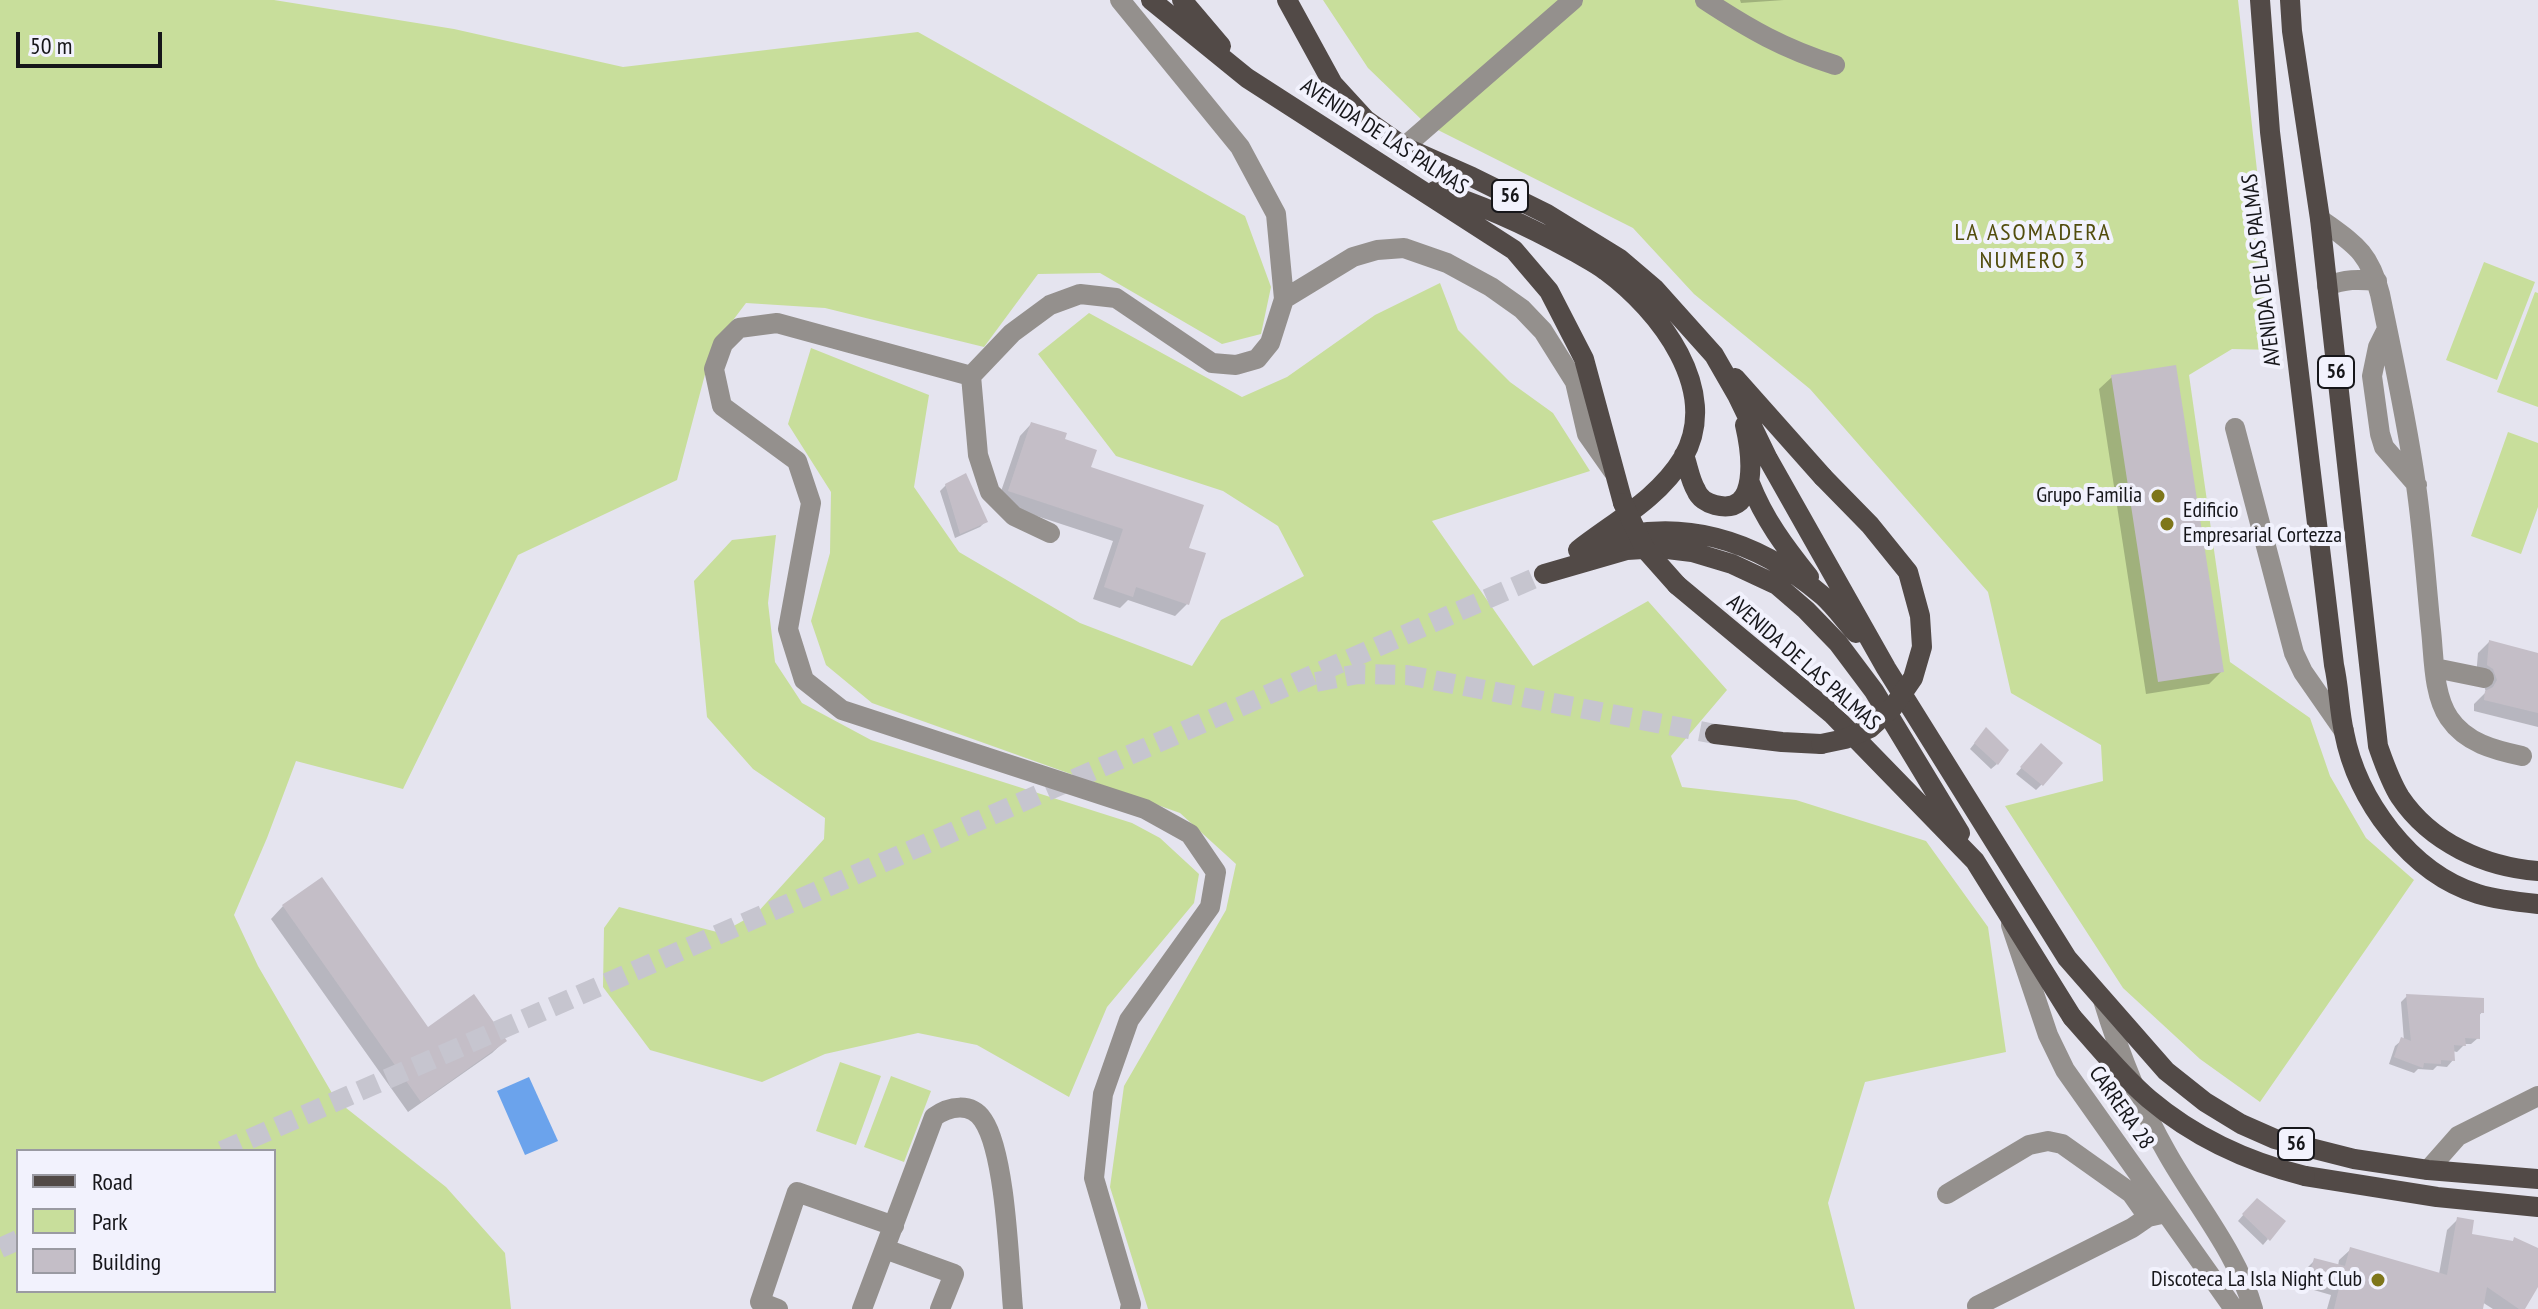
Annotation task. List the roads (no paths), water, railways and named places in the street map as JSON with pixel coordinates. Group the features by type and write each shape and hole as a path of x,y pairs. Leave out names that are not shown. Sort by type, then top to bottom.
{"main road":[{"name":"AVENIDA DE LAS PALMAS","path":"1151,0 1247,78 1514,250 1549,291 1584,359 1623,503 1645,549 1677,585 1832,714 1975,861 2072,1017 2149,1099 2177,1120 2230,1151 2279,1170 2437,1197 2538,1207"},
{"path":"1182,0 1247,78"},
{"name":"AVENIDA DE LAS PALMAS","path":"1287,0 1333,84 1366,120 1404,147 1547,214 1620,259 1654,288 1714,355 1768,459 1886,668 2067,958 2166,1071 2205,1102 2241,1124 2275,1139 2339,1155 2428,1170 2538,1179"},
{"name":"AVENIDA DE LAS PALMAS","path":"2260,0 2270,132 2334,665 2351,757 2366,795 2386,828 2411,853 2448,880 2476,893 2511,902 2538,904"},
{"name":"56","path":"2290,0 2320,219 2378,746 2401,798 2430,830 2480,859 2513,869 2538,871"},
{"path":"1412,184 1474,202 1547,237 1606,271 1642,304 1671,339 1688,370 1696,404 1691,436 1684,455 1667,481 1651,497 1544,574 1627,550 1659,548 1692,552 1732,564 1777,585 1838,643 1874,691 1975,861"},
{"path":"1714,355 1870,525 1908,572 1920,616 1922,647 1913,678 1893,707 1870,728 1845,739 1821,744 1715,734"},
{"path":"1737,395 1748,439 1750,483 1759,507 1774,533 1826,599 1886,668"},
{"path":"1684,455 1697,493 1708,503 1724,507 1737,504 1750,483"},
{"path":"1578,550 1619,535 1688,531 1727,542 1760,556 1793,573 1826,599"}],"street":[{"path":"1050,533 1014,516 990,492 978,455 971,376 1012,333 1050,305 1080,294 1116,298 1212,363 1236,365 1257,359 1270,343 1284,299 1276,214 1240,147 1120,0"},
{"path":"1404,147 1573,0"},
{"path":"1705,0 1771,40 1797,53 1835,65"},
{"path":"2320,219 2360,249 2377,281 2417,485 2441,702 2457,729 2477,743 2522,756"},
{"path":"1284,299 1353,257 1377,250 1404,248 1447,263 1491,287 1522,309 1543,331 1575,382 1587,434 1616,476"},
{"path":"2327,286 2342,280 2377,281"},
{"path":"971,376 777,323 739,328 723,344 714,369 722,406 797,461 811,503 788,629 804,680 842,710 1145,809 1190,834 1216,872 1210,907 1129,1020 1103,1094 1094,1178 1130,1309"},
{"path":"2235,428 2294,653 2303,672 2344,731"},
{"path":"2303,672 2325,673 2334,665"},
{"path":"2435,668 2484,678"},
{"name":"CARRERA 28","path":"2007,914 2048,1035 2065,1070 2157,1215 2234,1309"},
{"name":"CARRERA 28","path":"2103,1000 2111,1027 2166,1151 2240,1275 2253,1309"},
{"path":"2428,1170 2458,1136 2538,1096"},
{"path":"862,1309 934,1117 956,1107 977,1114 988,1131 999,1166 1013,1309"},
{"path":"1947,1194 2029,1145 2048,1141 2062,1144 2157,1215 1977,1306"},
{"path":"778,1309 760,1302 797,1192 894,1226"},
{"path":"885,1249 954,1274 940,1309"},
{"path":"2219,1288 2234,1289 2238,1286 2240,1275"}],"water":[{"path":"529,1077 558,1141 525,1155 497,1091"}],"tunnel":[{"path":"227,1149 1544,574"},
{"path":"1316,682 1358,674 1407,675 1715,734"},
{"path":"0,1248 16,1241"}],"place":[{"name":"Grupo Familia","path":"2158,496"},
{"name":"Edificio Empresarial Cortezza","path":"2167,524"},
{"name":"Discoteca La Isla Night Club","path":"2378,1280"}],"district":[{"name":"LA ASOMADERA NUMERO 3","path":"2033,247"}]}
